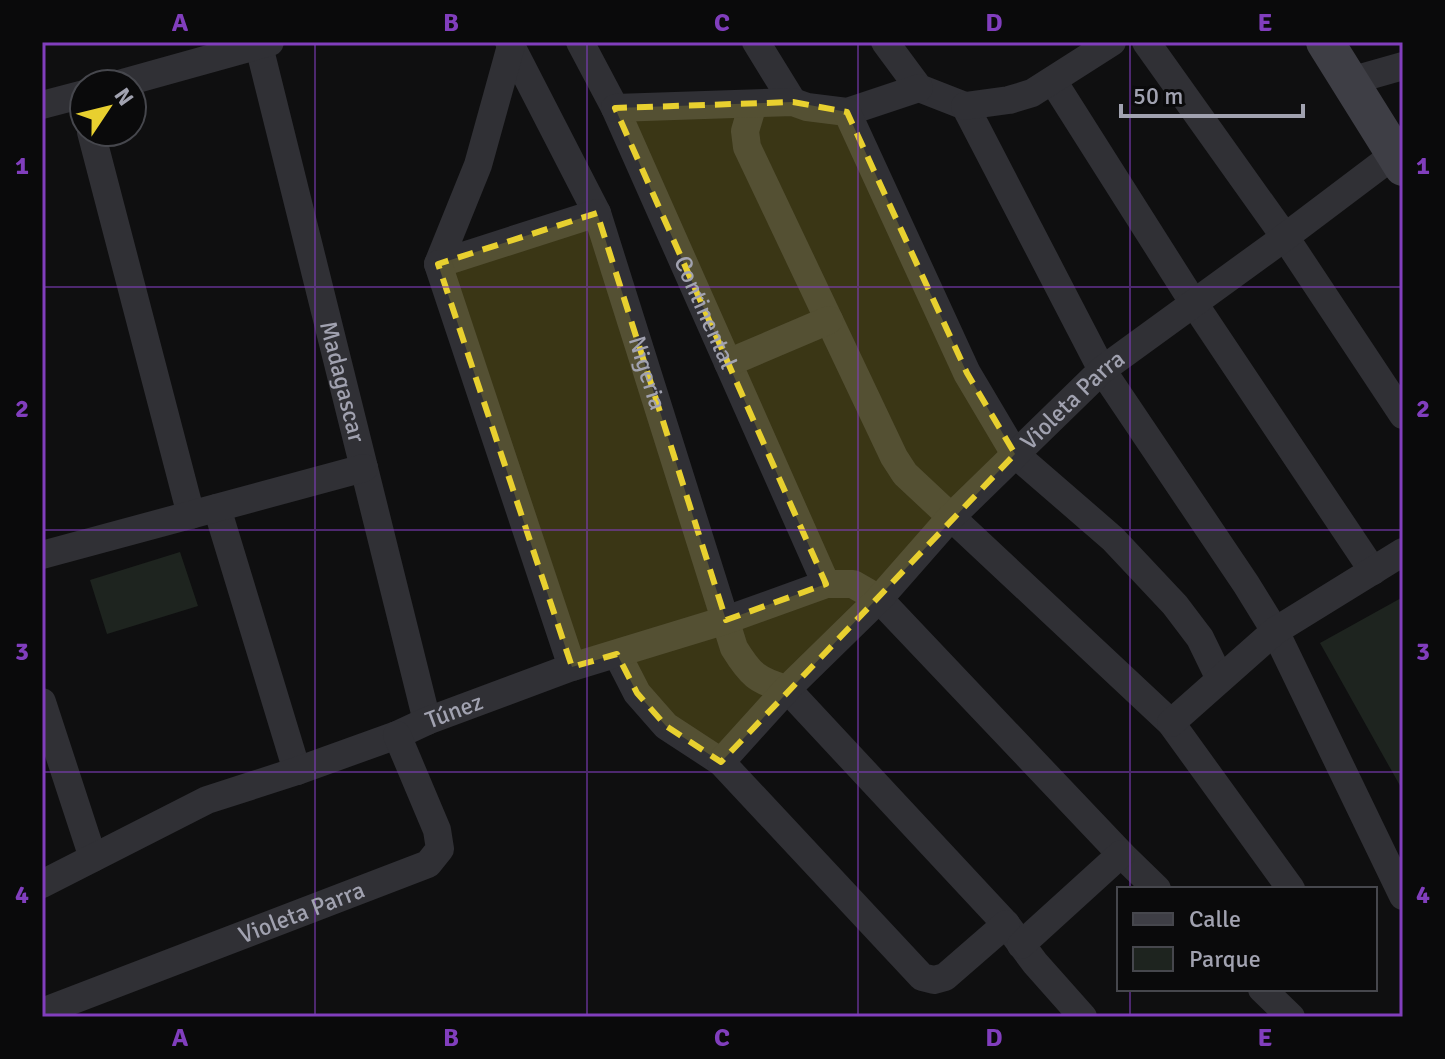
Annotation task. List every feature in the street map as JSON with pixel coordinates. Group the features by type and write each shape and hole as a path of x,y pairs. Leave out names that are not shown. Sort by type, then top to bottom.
{"street":[{"name":"Continental","path":"580,42 615,108 826,584"},
{"path":"756,42 793,102"},
{"path":"885,42 919,88 965,106 1032,93 1112,42"},
{"path":"1146,42 1285,237 1403,415"},
{"path":"1325,42 1399,161"},
{"path":"148,76 262,43"},
{"name":"Madagascar","path":"262,43 427,721"},
{"path":"510,44 478,165 440,272 572,667"},
{"name":"Nigeria","path":"510,44 597,213 734,648 747,669 767,684 787,689"},
{"path":"1350,81 1403,66"},
{"path":"1053,81 1193,302 1373,571"},
{"path":"615,108 793,102 847,112 919,88"},
{"path":"42,105 68,100"},
{"path":"753,104 745,131 747,147 894,457 905,474 1171,723 1290,887"},
{"path":"965,106 1102,370 1275,631 1403,896"},
{"path":"847,112 967,373 1015,454 1113,539 1175,605 1200,638 1220,679"},
{"path":"96,148 204,511 297,771"},
{"name":"Violeta Parra","path":"721,762 787,689 879,599 951,517 1102,370 1285,237 1399,161"},
{"path":"440,272 597,213"},
{"path":"728,363 829,320"},
{"path":"42,555 364,468"},
{"path":"1171,723 1275,631 1403,552"},
{"name":"Túnez","path":"42,884 207,800 397,735 572,667 726,620 826,584 853,584 879,599"},
{"path":"879,599 1155,887"},
{"path":"617,654 637,693 666,726 721,762 922,977 934,980 945,977 1013,934 1121,854"},
{"path":"787,689 1013,934 1083,1017"},
{"path":"42,702 93,858"},
{"name":"Violeta Parra","path":"42,1012 428,864 440,849 437,830 397,735"},
{"path":"1264,991 1291,1017"}],"highlighted area":[{"path":"793,102 847,112 967,373 1015,454 721,762 666,726 637,693 617,654 572,667 438,264 597,213 726,620 826,584 615,108"}],"green space":[{"path":"180,552 198,606 107,634 90,580"},
{"path":"1403,597 1403,791 1320,643"}]}
